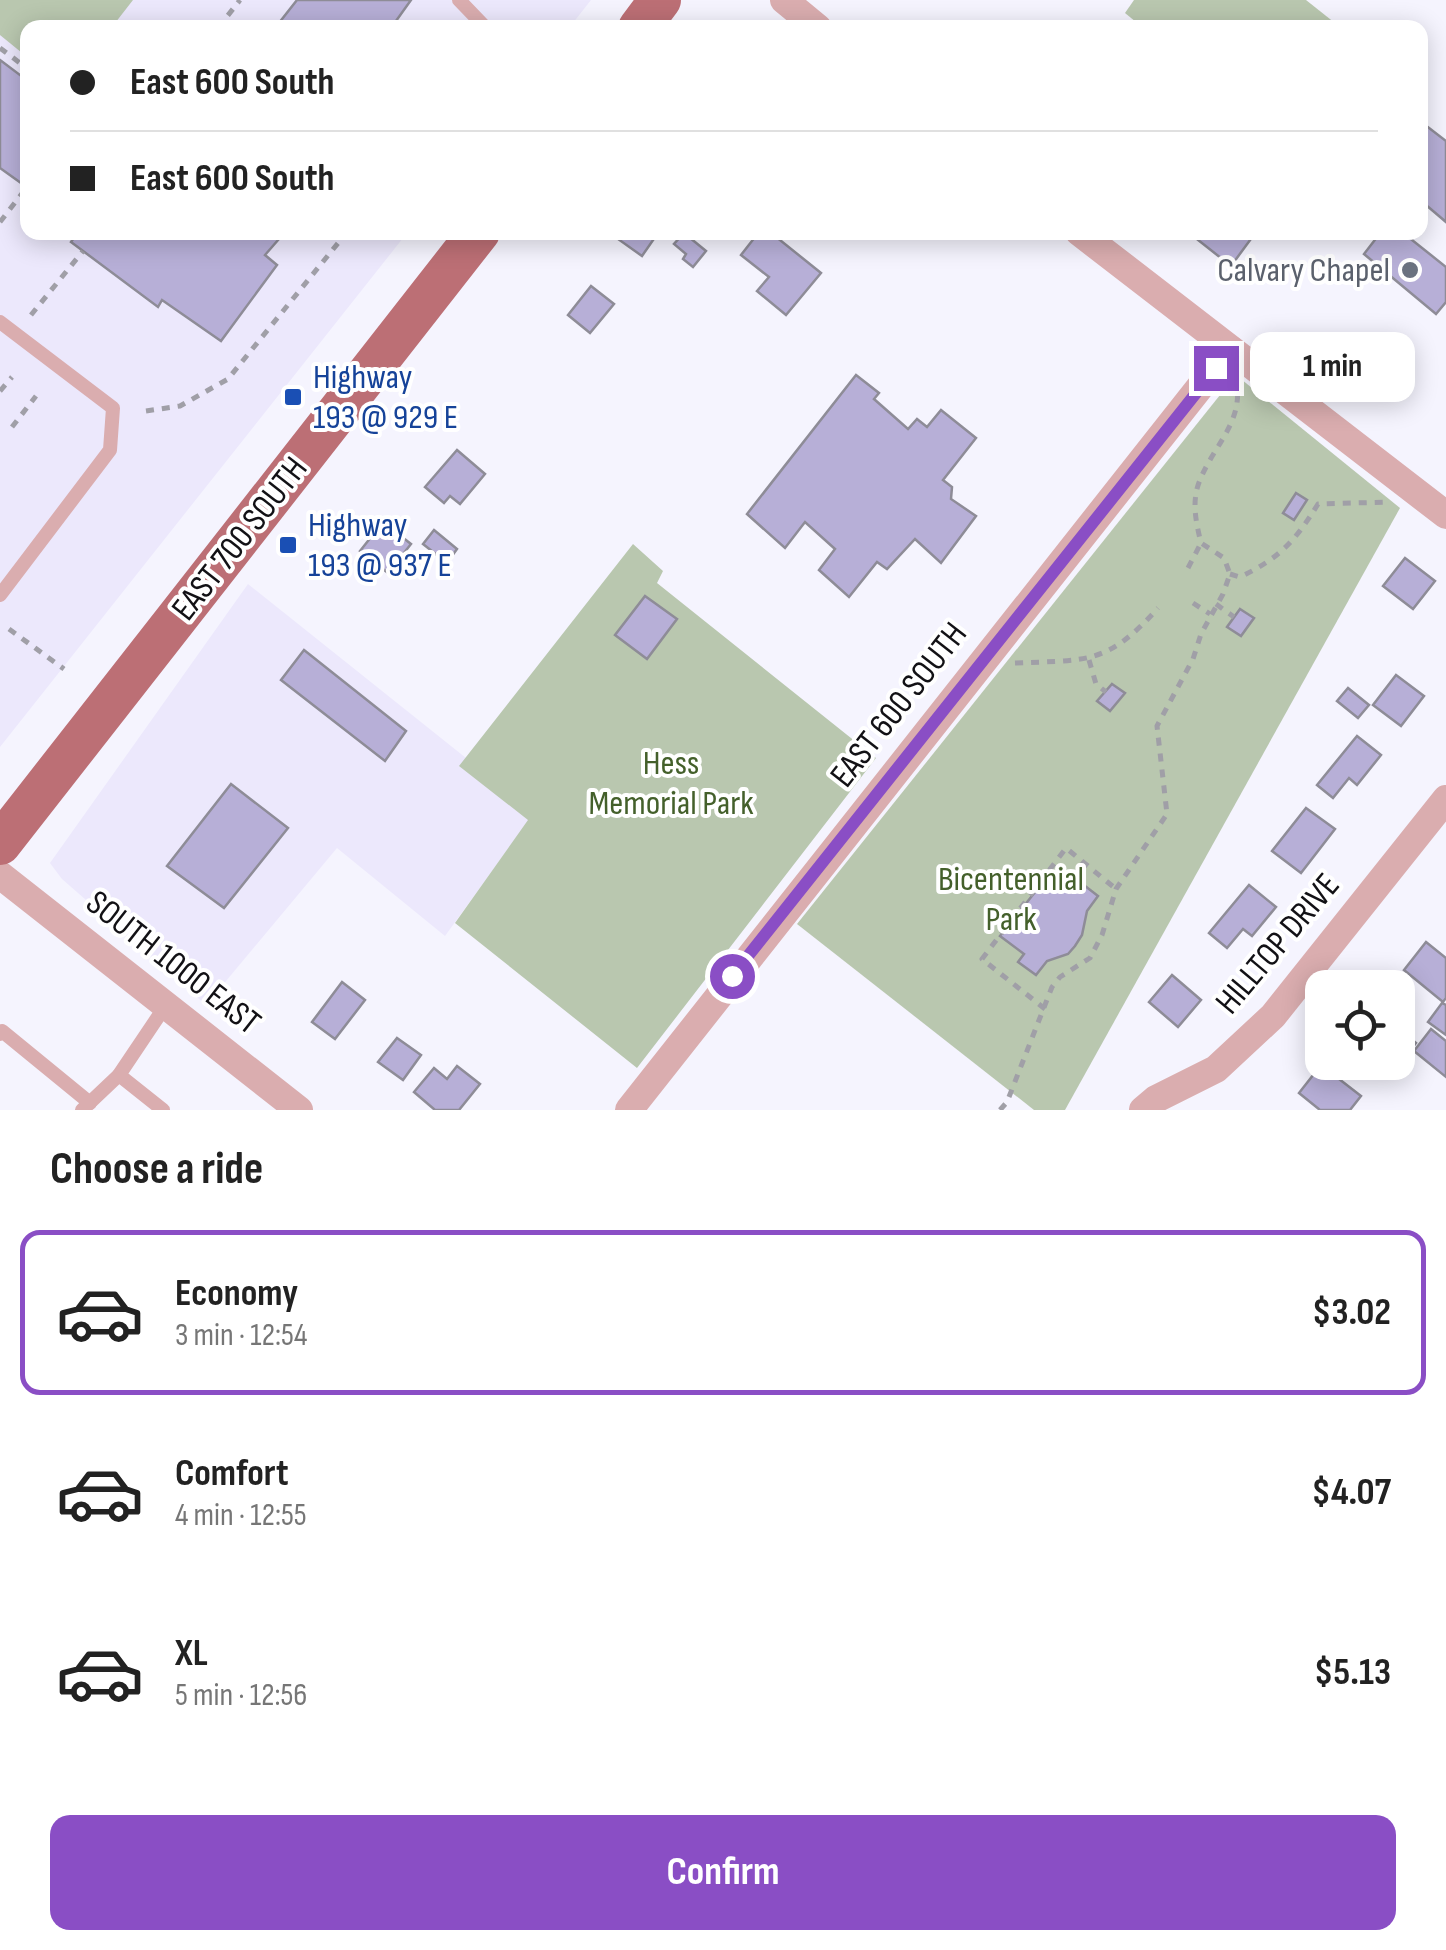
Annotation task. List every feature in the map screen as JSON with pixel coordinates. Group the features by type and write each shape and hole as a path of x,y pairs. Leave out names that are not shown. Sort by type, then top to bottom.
{"main road":[{"name":"EAST 700 SOUTH","path":"0,844 472,240"}],"street":[{"path":"784,0 808,20"},
{"path":"1088,240 1446,515"},
{"name":"EAST 600 SOUTH","path":"628,1110 1230,349"},
{"name":"HILLTOP DRIVE","path":"1144,1110 1156,1099 1216,1069 1273,1016 1446,799"},
{"name":"SOUTH 1000 EAST","path":"0,874 299,1110"}],"lane":[{"path":"458,0 477,20"},
{"path":"0,322 112,408 110,450 0,595"},
{"path":"0,1034 86,1106 120,1075 166,1005"},
{"path":"120,1075 162,1110"}],"path":[{"path":"224,20 240,0"},
{"path":"0,222 20,196"},
{"path":"146,411 180,406 228,379 341,240"},
{"path":"31,315 84,251"},
{"path":"0,391 12,377"},
{"path":"1188,568 1201,543 1194,510 1198,483 1240,406 1237,386"},
{"path":"12,427 36,396"},
{"path":"1230,574 1240,577 1274,560 1318,504 1388,504"},
{"path":"1302,509 1311,516"},
{"path":"1000,1110 1052,987 1090,958 1102,936 1116,888 1167,814 1157,726 1194,659 1230,574 1224,558 1201,543"},
{"path":"1193,603 1210,614"},
{"path":"1216,604 1234,618"},
{"path":"992,648 1011,663 1089,660 1135,634 1158,608"},
{"path":"9,629 64,669"},
{"path":"1089,660 1096,684 1106,692"},
{"path":"1045,1009 982,959 1066,848 1116,888"}],"shaded area":[{"path":"0,0 591,0 575,20 20,20 20,240 401,240 0,747"},
{"path":"248,584 466,758 460,766 529,820 445,936 337,848 206,1005 62,879 50,863"}],"green space":[{"path":"0,0 133,0 117,20 20,20 20,51 0,35"},
{"path":"1134,0 1306,0 1331,20 1134,20 1125,13"},
{"name":"Bicentennial Park","path":"1236,375 1400,508 1065,1110 1034,1110 797,924"},
{"name":"Hess Memorial Park","path":"633,544 663,571 657,583 876,758 637,1068 455,923 528,820 459,766"}],"building":[{"path":"297,0 411,0 397,20 281,20"},
{"path":"0,60 20,75 20,182 0,168"},
{"path":"1428,127 1446,141 1446,222 1428,207"},
{"path":"278,240 265,255 277,265 221,341 162,300 158,307 71,242"},
{"path":"619,240 653,240 642,256"},
{"path":"678,240 693,240 706,251 693,267 674,244"},
{"path":"753,240 780,240 821,273 786,315 757,291 769,277 741,255"},
{"path":"1198,240 1250,240 1231,266"},
{"path":"1375,240 1412,240 1446,267 1446,302 1436,314 1364,254"},
{"path":"591,286 614,304 590,333 568,315"},
{"path":"856,375 879,393 874,399 908,429 917,419 927,427 941,410 976,438 943,480 952,487 951,499 976,516 941,563 915,539 887,569 877,562 849,597 819,570 835,549 805,522 785,548 747,514"},
{"path":"457,450 485,474 460,504 450,496 444,503 425,487"},
{"path":"1296,493 1307,500 1294,520 1283,513"},
{"path":"383,522 411,544 388,573 360,551"},
{"path":"434,530 457,549 447,563 423,544"},
{"path":"1405,558 1435,581 1413,609 1383,586"},
{"path":"645,596 677,619 647,659 615,635"},
{"path":"1240,609 1254,618 1241,636 1227,627"},
{"path":"304,650 406,731 385,761 281,680"},
{"path":"1396,675 1424,696 1401,726 1373,705"},
{"path":"1112,684 1125,693 1110,711 1097,701"},
{"path":"1348,688 1369,705 1358,718 1337,701"},
{"path":"1357,736 1381,755 1357,785 1349,778 1333,798 1317,785"},
{"path":"231,784 288,828 224,908 167,866"},
{"path":"1306,808 1335,829 1301,873 1272,851"},
{"path":"1051,872 1074,891 1080,882 1098,896 1087,911 1082,935 1075,946 1068,954 1047,961 1036,975 1018,962 1024,954 1000,936"},
{"path":"1249,885 1276,907 1252,936 1243,929 1227,948 1209,933"},
{"path":"1426,942 1446,958 1446,998 1443,1002 1415,979 1415,970 1404,970"},
{"path":"1172,975 1201,1000 1178,1027 1149,1002"},
{"path":"342,982 365,1000 335,1039 312,1022"},
{"path":"1442,1003 1446,1005 1446,1035 1428,1022"},
{"path":"1431,1029 1446,1041 1446,1077 1415,1052"},
{"path":"397,1038 421,1055 403,1080 378,1062"},
{"path":"457,1066 480,1084 459,1110 435,1110 414,1092 434,1068 447,1079"},
{"path":"1309,1080 1340,1080 1361,1096 1350,1110 1320,1110 1299,1093"}],"place":[{"name":"Calvary Chapel","path":"1410,270"},
{"name":"Highway 193 @ 929 E","path":"293,397"},
{"name":"Highway 193 @ 937 E","path":"288,545"}],"route":[{"path":"732,976 1216,368"}]}
